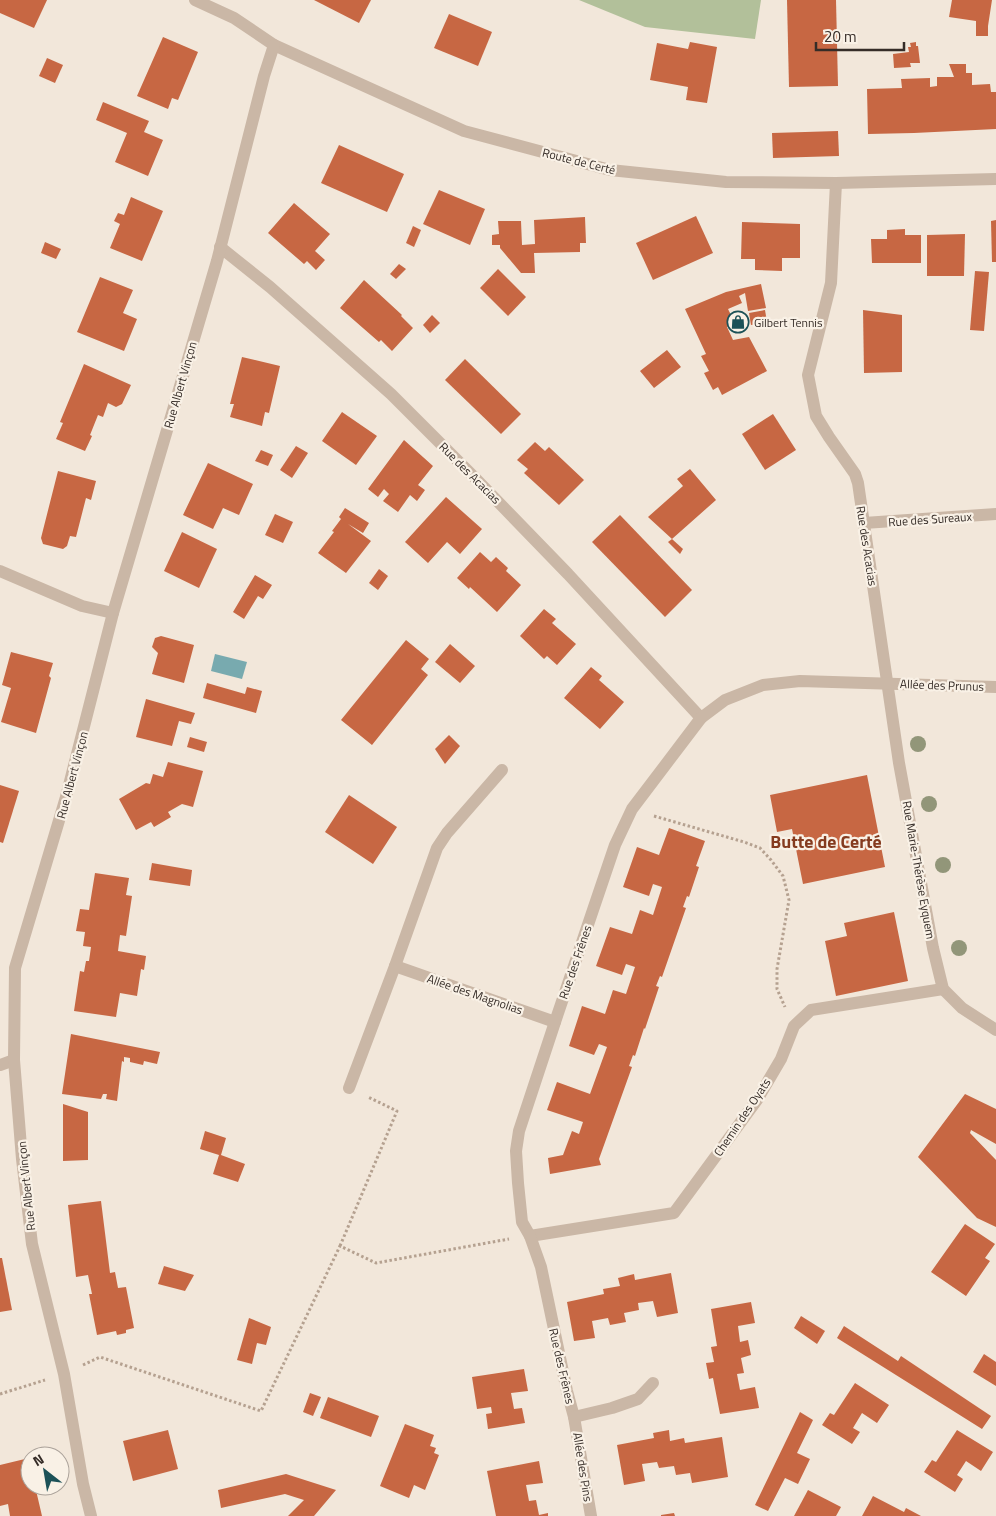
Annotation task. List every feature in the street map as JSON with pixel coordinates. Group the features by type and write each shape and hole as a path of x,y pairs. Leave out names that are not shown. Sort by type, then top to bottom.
{"street":[{"name":"Route de Certé","path":"195,0 234,18 274,45 464,131 610,170 726,182 836,183 996,179"},
{"name":"Rue Albert Vinçon","path":"91,1516 83,1484 64,1374 32,1244 22,1159 14,1060 15,968 66,797 113,613 220,247 264,76 274,45"},
{"name":"Rue des Acacias","path":"836,183 831,283 808,375 816,416 855,474 864,523 887,684"},
{"name":"Rue des Acacias","path":"220,247 270,287 391,394 476,478 568,574 701,718"},
{"name":"Rue des Sureaux","path":"864,523 996,514"},
{"path":"0,571 82,606 113,613"},
{"name":"Rue des Frênes","path":"574,1417 541,1268 530,1236 522,1222 516,1151 519,1131 615,845 632,809 701,718 725,700 763,685 800,681 887,684"},
{"name":"Allée des Prunus","path":"887,684 996,687"},
{"name":"Rue Marie-Thérèse Eyquem","path":"887,684 899,763 933,948 943,989"},
{"path":"349,1088 437,848 502,770"},
{"name":"Allée des Magnolias","path":"395,966 555,1022"},
{"path":"943,989 962,1008 996,1030"},
{"name":"Chemin des Oyats","path":"530,1236 674,1213 757,1100 780,1058 794,1026 811,1010 943,989"},
{"path":"0,1065 14,1060"},
{"name":"Allée des Pins","path":"591,1516 574,1417 612,1408 638,1399 653,1383"}],"path":[{"path":"632,809 744,842 760,848 772,860 783,876 789,900 777,969 777,988 794,1026"},
{"path":"0,1394 64,1374 100,1356 261,1412 340,1246 397,1111 349,1088"},
{"path":"340,1246 376,1262 530,1236"}],"green space":[{"path":"579,0 761,0 755,39 645,27"}],"water":[{"path":"215,654 247,662 242,679 211,671"}],"building":[{"path":"0,0 47,0 34,28 0,13"},
{"path":"314,0 371,0 359,23"},
{"path":"787,0 836,0 838,86 789,87"},
{"path":"952,0 992,0 988,36 976,36 976,21 949,17"},
{"path":"449,14 492,32 478,66 434,48"},
{"path":"163,37 198,52 178,100 172,98 168,109 137,96"},
{"path":"690,42 717,47 707,103 686,100 688,87 650,80 657,43 688,49"},
{"path":"916,42 920,63 910,63 911,67 894,68 893,54 909,52 908,47 911,47 910,43"},
{"path":"47,58 63,65 55,83 39,76"},
{"path":"949,64 966,64 966,73 972,73 972,85 990,84 991,92 996,92 996,129 868,134 867,89 902,88 901,79 930,78 930,87 937,86 937,77 954,77"},
{"path":"103,102 149,121 144,132 163,140 148,176 115,162 127,133 96,120"},
{"path":"838,131 839,156 773,158 772,133"},
{"path":"339,145 404,174 387,212 321,183"},
{"path":"439,190 485,209 470,245 423,224"},
{"path":"131,197 163,211 142,261 110,248 120,224 114,221 118,213 124,215"},
{"path":"294,203 330,234 315,251 325,260 316,270 307,261 304,264 268,233"},
{"path":"696,216 713,253 653,280 636,243"},
{"path":"585,217 586,243 580,243 580,252 534,253 535,273 521,273 500,248 500,245 492,245 492,235 499,234 498,221 521,221 522,245 535,244 534,220"},
{"path":"996,220 996,262 992,262 991,221"},
{"path":"742,222 800,224 800,258 782,258 782,271 755,270 755,259 741,259"},
{"path":"413,226 421,230 414,247 406,243"},
{"path":"905,229 905,235 921,235 921,263 872,263 871,239 887,239 887,230"},
{"path":"965,234 964,276 927,276 927,235"},
{"path":"45,242 61,249 56,259 41,253"},
{"path":"399,264 406,269 396,279 390,274"},
{"path":"498,269 526,297 508,316 480,288"},
{"path":"975,271 989,272 984,331 970,330"},
{"path":"100,277 133,290 123,313 137,319 124,351 77,332"},
{"path":"364,280 402,315 413,328 392,351 340,308"},
{"path":"761,284 766,308 748,311 745,293 739,296 742,303 728,309 735,323 727,327 733,340 749,337 767,371 722,395 718,387 713,390 704,373 709,371 701,356 706,354 685,309 726,292"},
{"path":"765,310 767,322 751,325 749,313"},
{"path":"863,310 902,315 902,372 864,373"},
{"path":"432,315 440,323 430,333 423,325"},
{"path":"667,350 681,367 654,388 640,371"},
{"path":"242,357 280,366 269,413 265,412 262,426 230,417 234,404 230,404"},
{"path":"465,359 521,414 501,434 445,380"},
{"path":"84,364 131,385 122,404 116,407 108,403 103,417 98,415 85,451 56,439 63,423 60,422"},
{"path":"342,412 377,436 356,465 322,441"},
{"path":"773,414 796,450 765,470 742,434"},
{"path":"404,440 433,466 418,485 425,490 417,501 410,495 398,512 383,501 389,494 384,489 378,497 368,489"},
{"path":"535,442 545,451 549,447 584,480 559,505 524,473 528,469 517,460"},
{"path":"296,446 308,453 292,478 280,470"},
{"path":"261,450 273,455 268,466 255,461"},
{"path":"208,463 253,484 239,515 223,508 213,529 183,515"},
{"path":"690,469 716,500 672,539 648,517 683,486 677,479"},
{"path":"58,471 96,481 91,500 86,498 76,537 70,536 67,546 63,549 43,544 41,538"},
{"path":"446,497 482,529 460,554 447,542 428,563 405,542"},
{"path":"345,508 369,523 363,533 348,524 371,541 346,573 318,553 334,532 332,531 341,519 339,517"},
{"path":"275,514 293,522 283,543 265,535"},
{"path":"620,515 692,590 665,617 592,542"},
{"path":"182,532 217,549 199,588 164,571"},
{"path":"672,539 683,549 680,554 668,542"},
{"path":"480,552 491,562 496,557 508,568 506,571 521,585 497,612 470,587 469,589 457,578"},
{"path":"379,569 388,576 378,590 369,583"},
{"path":"255,575 272,585 263,599 258,596 244,619 233,612"},
{"path":"544,609 556,619 552,623 576,644 557,665 547,656 544,659 520,636"},
{"path":"161,636 194,645 184,683 152,674 158,653 152,647 155,638"},
{"path":"406,640 429,659 421,669 428,675 372,745 341,720"},
{"path":"450,644 475,666 460,683 435,662"},
{"path":"11,652 53,663 49,676 51,678 36,733 1,722 11,688 2,685"},
{"path":"591,667 602,676 599,680 624,702 600,729 564,698"},
{"path":"207,683 245,694 247,687 262,691 256,713 203,698"},
{"path":"146,699 195,713 191,724 179,721 172,746 136,737"},
{"path":"449,735 460,746 445,764 435,749"},
{"path":"190,737 207,742 204,752 187,747"},
{"path":"168,762 203,771 193,807 182,804 168,812 171,817 154,827 151,822 136,830 119,799 146,783 150,784 153,774 163,777"},
{"path":"867,775 885,867 803,884 792,829 777,832 770,795"},
{"path":"0,785 19,791 3,843 0,842"},
{"path":"349,795 397,827 373,864 325,832"},
{"path":"669,828 705,841 696,866 699,867 689,897 687,896 683,907 686,908 662,977 660,976 656,986 659,987 635,1056 633,1055 629,1066 632,1067 599,1159 601,1165 550,1174 548,1158 563,1155 572,1131 579,1134 583,1122 547,1110 557,1082 590,1094 607,1047 599,1044 594,1055 569,1046 582,1006 605,1014 613,990 626,994 635,967 626,964 622,975 596,966 610,927 632,934 640,910 653,915 662,887 653,884 649,896 623,887 637,847 659,855"},
{"path":"152,863 192,870 190,886 149,880"},
{"path":"95,873 129,878 126,895 132,896 126,936 120,935 118,951 146,956 144,970 141,969 137,996 120,993 116,1017 74,1011 80,971 84,972 86,961 89,961 91,947 83,946 85,932 76,931 80,909 89,910"},
{"path":"894,912 908,981 836,996 825,941 847,936 844,923"},
{"path":"71,1034 160,1052 157,1064 144,1061 143,1065 130,1062 130,1058 124,1057 117,1101 106,1099 107,1094 103,1094 101,1099 62,1094"},
{"path":"965,1094 996,1109 996,1144 971,1130 970,1133 996,1160 996,1227 977,1218 918,1157"},
{"path":"63,1104 88,1112 88,1160 63,1161"},
{"path":"205,1131 226,1138 221,1155 245,1164 238,1182 213,1174 219,1155 200,1149"},
{"path":"101,1201 110,1273 115,1272 118,1288 126,1287 134,1328 126,1330 126,1333 117,1335 116,1331 97,1335 89,1294 92,1294 88,1275 76,1277 68,1205"},
{"path":"965,1224 995,1244 985,1258 990,1261 966,1296 931,1272"},
{"path":"0,1258 2,1258 12,1310 0,1312"},
{"path":"164,1266 194,1275 185,1291 158,1284"},
{"path":"671,1273 678,1313 657,1317 653,1301 638,1303 639,1310 624,1313 626,1322 610,1325 608,1318 592,1321 595,1338 574,1341 567,1302 604,1294 603,1289 620,1286 618,1278 634,1274 635,1280"},
{"path":"751,1302 755,1323 738,1326 740,1342 748,1340 751,1355 741,1358 744,1373 737,1374 740,1390 755,1387 759,1408 720,1414 713,1378 709,1379 706,1363 714,1362 711,1347 717,1346 711,1309"},
{"path":"801,1316 825,1331 817,1344 794,1328"},
{"path":"249,1318 271,1327 266,1345 257,1343 252,1364 237,1360"},
{"path":"844,1326 898,1361 901,1356 991,1416 982,1429 837,1338"},
{"path":"984,1354 996,1362 996,1386 973,1372"},
{"path":"524,1369 528,1391 511,1393 514,1409 522,1408 525,1423 488,1429 486,1414 492,1413 491,1407 477,1409 472,1377"},
{"path":"855,1383 889,1405 877,1423 862,1413 853,1428 860,1432 852,1444 822,1425 830,1413 834,1415"},
{"path":"310,1393 321,1397 313,1416 303,1412"},
{"path":"328,1397 379,1416 371,1437 320,1418"},
{"path":"800,1412 813,1420 797,1453 810,1459 798,1484 785,1478 768,1511 755,1505"},
{"path":"405,1424 434,1435 430,1446 436,1448 434,1453 439,1455 425,1490 414,1485 409,1498 380,1486"},
{"path":"168,1430 178,1469 133,1481 123,1441"},
{"path":"669,1430 670,1441 684,1438 685,1443 722,1437 728,1477 692,1483 690,1473 676,1475 674,1466 659,1468 657,1462 642,1464 645,1481 624,1485 617,1445 654,1438 653,1433"},
{"path":"957,1430 993,1452 981,1471 966,1461 957,1475 963,1479 955,1492 924,1472 932,1460 936,1462"},
{"path":"20,1460 20,1496 37,1496 42,1516 10,1516 8,1504 0,1506 0,1465"},
{"path":"539,1461 543,1483 526,1485 529,1501 536,1500 539,1515 548,1513 548,1516 496,1516 487,1471"},
{"path":"286,1474 336,1490 314,1516 288,1516 304,1500 285,1494 221,1508 218,1490"},
{"path":"808,1490 841,1507 836,1516 794,1516"},
{"path":"873,1496 904,1512 906,1508 921,1516 862,1516"},
{"path":"674,1513 675,1516 661,1516 661,1515"}],"place":[{"name":"Gilbert Tennis","path":"738,322"}],"district":[{"name":"Butte de Certé","path":"826,841"}]}
